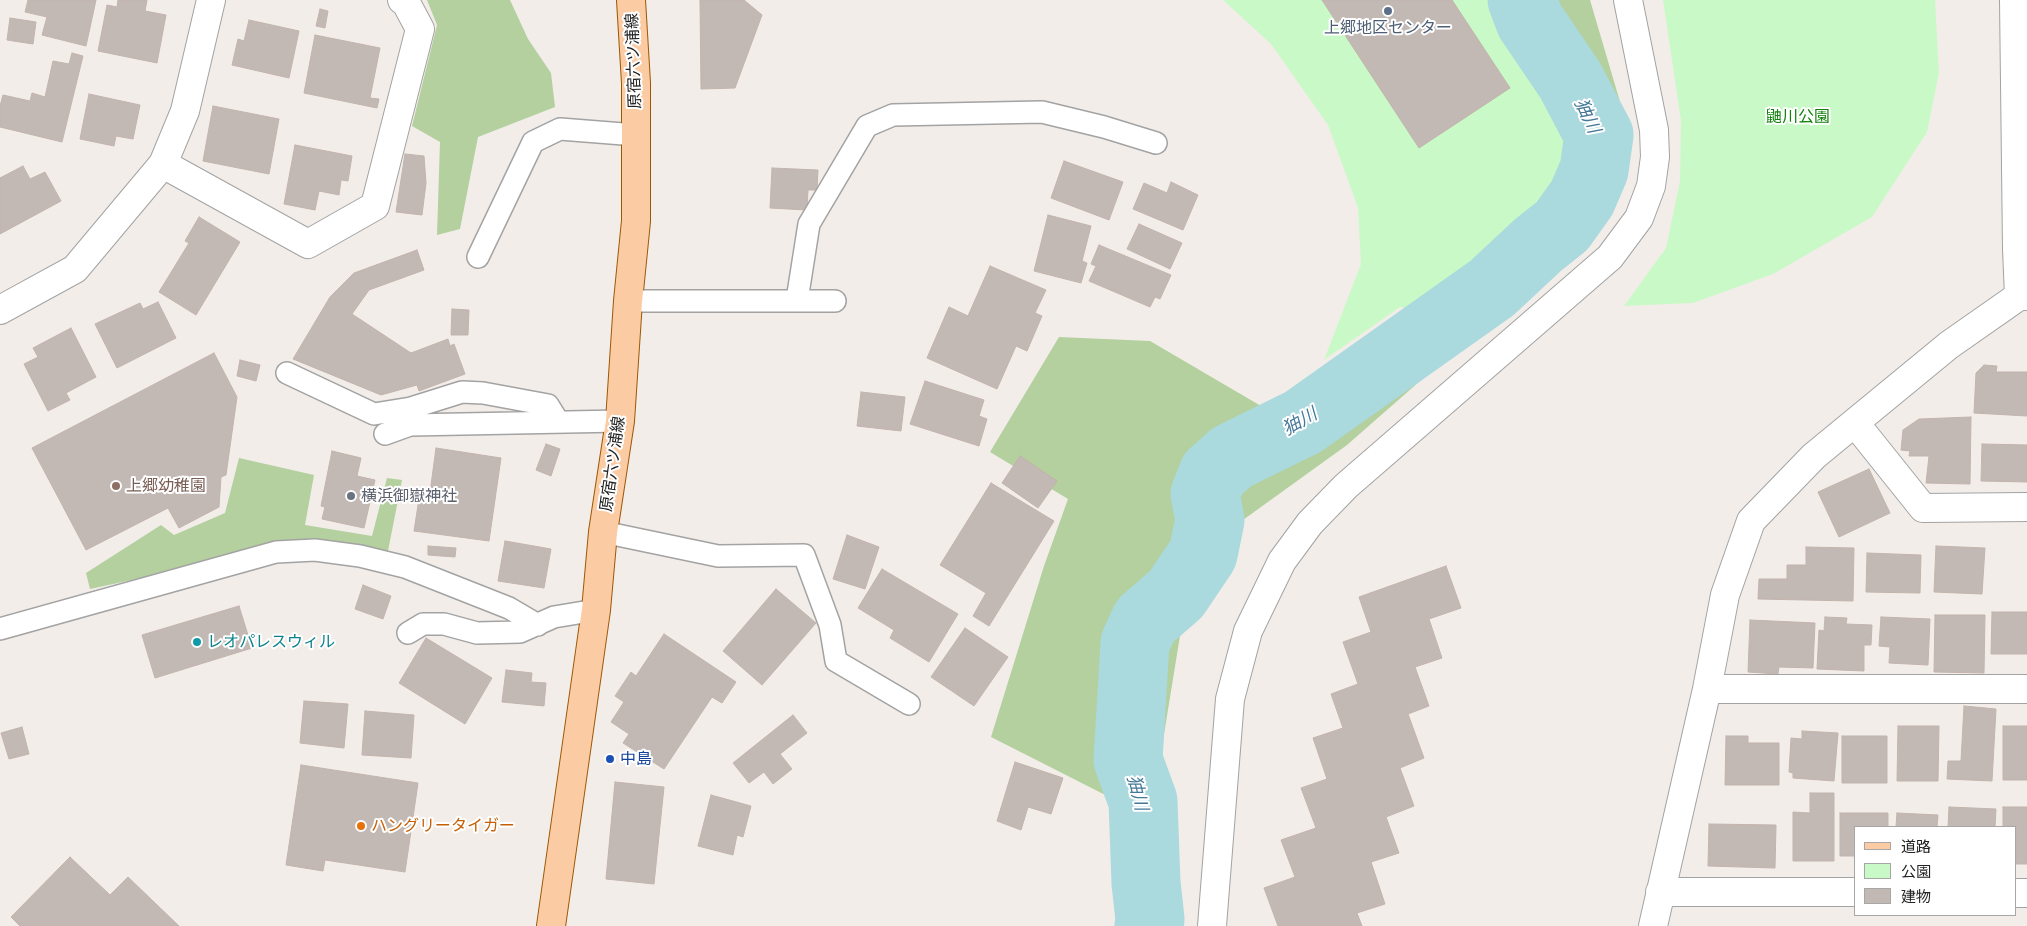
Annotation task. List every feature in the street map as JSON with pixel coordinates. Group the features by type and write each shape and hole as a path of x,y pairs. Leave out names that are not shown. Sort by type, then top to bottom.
{"main road":[{"name":"原宿六ツ浦線","path":"551,926 596,610 603,532 620,421 628,301 636,220 636,83 631,0"}],"street":[{"path":"0,310 75,269 163,164 186,111 211,0"},
{"path":"163,164 308,244 375,206 420,28 405,0 402,0"},
{"path":"1212,926 1230,699 1248,631 1282,561 1310,524 1346,486 1526,326 1610,257 1639,218 1651,186 1655,157 1654,130 1628,0"},
{"path":"1653,926 1707,689 1725,595 1751,521 1814,456 1949,345 2023,296 2016,249 2021,77 2014,0"},
{"path":"1855,423 1923,508 2027,508"},
{"path":"1707,689 2027,690"},
{"path":"1660,892 1854,892"}],"lane":[{"path":"797,300 809,224 867,126 876,122 893,115 1042,112 1104,127 1156,143"},
{"path":"478,257 533,142 560,129 636,135"},
{"path":"628,301 835,301"},
{"path":"287,373 374,414 411,408 462,392 484,393 548,405 558,421"},
{"path":"386,434 410,425 620,421"},
{"path":"603,532 718,556 804,555 830,625 836,662 909,704"},
{"path":"0,629 276,552 315,550 360,556 405,567 509,608 538,625"},
{"path":"408,633 423,624 444,624 477,632 520,632 554,617 596,610"}],"green space":[{"path":"427,0 510,0 528,39 551,73 555,107 478,137 460,229 437,235 440,142 412,126 437,25"},
{"path":"1223,0 1515,0 1537,53 1578,111 1587,148 1567,184 1417,310 1400,307 1324,360 1361,264 1358,208 1328,125 1271,44"},
{"path":"1526,0 1590,0 1623,112 1580,88 1527,5"},
{"name":"鼬川公園","path":"1663,0 1935,0 1939,73 1927,132 1872,217 1773,274 1693,303 1624,306 1666,248 1680,181 1681,121"},
{"path":"1493,317 1347,445 1193,556 1159,765 1169,816 1132,839 1127,806 991,737 1044,566 1068,499 990,452 1059,337 1150,341 1261,406"},
{"path":"239,458 314,475 305,525 372,536 387,478 402,480 388,551 311,541 90,589 86,573 161,525 174,535 225,513"}],"building":[{"path":"28,0 96,0 86,46 42,35 47,17 25,12"},
{"path":"118,0 147,0 145,11 166,15 157,63 98,51 107,5 117,7"},
{"path":"700,0 744,0 762,15 735,88 701,89"},
{"path":"1322,0 1452,0 1510,88 1419,148"},
{"path":"320,9 328,11 325,28 316,26"},
{"path":"10,18 36,22 33,44 7,40"},
{"path":"249,20 299,31 289,78 232,65 238,39 244,41"},
{"path":"315,35 380,48 370,98 379,99 377,108 304,93"},
{"path":"72,53 83,56 62,142 0,127 0,106 3,95 30,101 32,93 45,97 53,61 69,64"},
{"path":"89,94 140,105 133,139 116,136 114,146 80,139"},
{"path":"213,106 279,119 269,174 203,161"},
{"path":"295,145 352,156 348,181 341,180 339,195 319,191 315,210 284,204"},
{"path":"405,154 424,156 426,183 422,215 396,212"},
{"path":"1064,161 1123,182 1109,220 1051,198"},
{"path":"23,166 30,179 45,172 61,201 0,234 0,178"},
{"path":"772,168 818,170 817,190 808,190 807,210 770,208"},
{"path":"1171,182 1198,195 1183,230 1133,209 1144,183 1167,193"},
{"path":"1048,215 1091,226 1082,261 1087,263 1081,283 1034,271"},
{"path":"199,217 240,242 196,315 159,292 189,243 185,241"},
{"path":"1139,224 1182,243 1170,269 1127,249"},
{"path":"1099,245 1171,275 1160,299 1155,297 1150,307 1089,281 1096,266 1091,264"},
{"path":"417,250 424,270 369,290 352,314 411,353 448,339 450,346 454,344 465,374 419,391 417,385 381,395 293,359 330,297 354,273"},
{"path":"990,266 1046,290 1035,313 1042,316 1027,351 1016,346 997,389 927,358 949,307 968,316"},
{"path":"158,302 176,338 117,368 95,324 140,303 143,309"},
{"path":"452,309 469,310 468,335 451,335"},
{"path":"71,328 96,377 66,393 70,400 48,411 24,364 38,357 33,348"},
{"path":"214,353 237,397 226,475 221,477 219,507 179,528 168,508 86,550 32,448"},
{"path":"240,360 260,365 256,381 237,376"},
{"path":"1984,365 1997,366 1996,372 2027,372 2027,416 1974,413 1976,373"},
{"path":"925,381 984,400 979,416 987,419 979,446 910,424"},
{"path":"861,392 905,397 901,431 857,426"},
{"path":"1971,417 1970,484 1926,483 1929,456 1909,456 1910,451 1901,450 1903,430 1919,419"},
{"path":"546,444 560,449 551,476 536,470"},
{"path":"1982,444 2027,445 2027,482 1981,481"},
{"path":"436,448 501,458 489,541 414,531 419,499 429,500"},
{"path":"332,451 361,458 357,476 375,480 364,528 322,519 325,507 321,506"},
{"path":"1020,456 1057,481 1038,508 1002,483"},
{"path":"1869,469 1890,513 1839,537 1818,492"},
{"path":"991,483 1054,521 989,626 973,616 986,593 940,565"},
{"path":"847,535 879,547 865,589 833,579"},
{"path":"505,541 551,549 544,588 498,581"},
{"path":"428,546 456,548 455,557 428,555"},
{"path":"1936,546 1985,548 1982,594 1934,592"},
{"path":"1806,547 1854,548 1853,601 1758,599 1759,579 1787,579 1787,565 1806,565"},
{"path":"1867,553 1921,555 1920,593 1866,592"},
{"path":"1446,566 1461,608 1429,619 1442,658 1415,667 1429,706 1408,714 1424,758 1400,768 1414,806 1386,817 1399,853 1371,862 1385,904 1357,913 1362,926 1278,926 1264,888 1295,877 1281,840 1316,828 1301,788 1327,779 1313,738 1343,728 1331,694 1358,684 1343,642 1371,632 1359,597"},
{"path":"882,569 958,614 929,662 890,638 894,630 858,608"},
{"path":"363,585 391,596 383,619 355,609"},
{"path":"776,589 816,623 762,685 723,651"},
{"name":"レオパレスウィル","path":"239,606 252,648 155,678 142,635"},
{"path":"1992,612 2027,612 2027,654 1991,654"},
{"path":"1935,615 1985,615 1984,673 1934,672"},
{"path":"1825,617 1847,618 1846,624 1872,625 1871,645 1864,645 1864,671 1817,669 1819,630 1824,631"},
{"path":"1881,617 1930,619 1928,665 1889,663 1890,647 1879,646"},
{"path":"1750,620 1815,623 1813,668 1779,667 1778,674 1748,672"},
{"path":"965,628 1008,657 974,706 931,677"},
{"path":"664,634 736,682 722,703 712,697 664,769 623,743 629,734 611,722 624,702 615,696 631,672 636,676"},
{"path":"426,638 492,678 465,724 399,683"},
{"path":"506,670 532,673 531,682 546,683 544,706 502,702"},
{"path":"304,701 348,704 344,748 300,743"},
{"path":"1964,706 1996,709 1992,781 1947,779 1948,761 1961,761"},
{"path":"365,711 414,715 411,758 362,755"},
{"path":"793,715 807,733 780,754 792,769 773,784 764,772 749,783 733,763"},
{"path":"1898,726 1939,726 1938,781 1897,781"},
{"path":"2003,726 2027,726 2027,780 2003,780"},
{"path":"22,727 29,754 9,759 1,733"},
{"path":"1802,731 1838,733 1834,781 1793,778 1793,773 1789,772 1791,738 1802,739"},
{"path":"1726,736 1748,736 1748,743 1779,743 1779,785 1725,785"},
{"path":"1842,736 1887,736 1887,783 1842,783"},
{"path":"1015,762 1063,778 1051,814 1028,807 1021,830 997,821"},
{"path":"301,765 418,783 405,872 325,860 323,871 286,865"},
{"path":"615,782 664,787 654,884 606,879"},
{"path":"1810,793 1834,793 1834,861 1793,861 1793,812 1810,813"},
{"path":"711,795 751,806 743,837 737,835 733,855 698,846"},
{"path":"1949,807 1996,809 1995,826 1948,826"},
{"path":"2003,807 2027,807 2027,864 2017,864 2017,826 2003,826"},
{"path":"1840,813 1888,813 1888,826 1854,826 1854,856 1840,856"},
{"path":"1897,813 1938,815 1937,826 1896,826"},
{"path":"1709,824 1776,825 1775,868 1708,866"},
{"path":"70,857 110,895 128,877 179,926 20,926 11,917"}],"waterway":[{"name":"㹨川","path":"1149,926 1143,801 1128,760 1135,643 1145,621 1176,594 1203,554 1210,520 1205,494 1213,474 1232,457 1303,422 1492,288 1538,245 1562,226 1582,198 1594,170 1599,135 1570,80 1530,21 1522,0"}],"place":[{"name":"上郷地区センター","path":"1388,11"},
{"name":"上郷幼稚園","path":"116,486"},
{"name":"横浜御嶽神社","path":"351,496"},
{"name":"レオパレスウィル","path":"197,642"},
{"name":"中島","path":"610,759"},
{"name":"ハングリータイガー","path":"361,826"}]}
